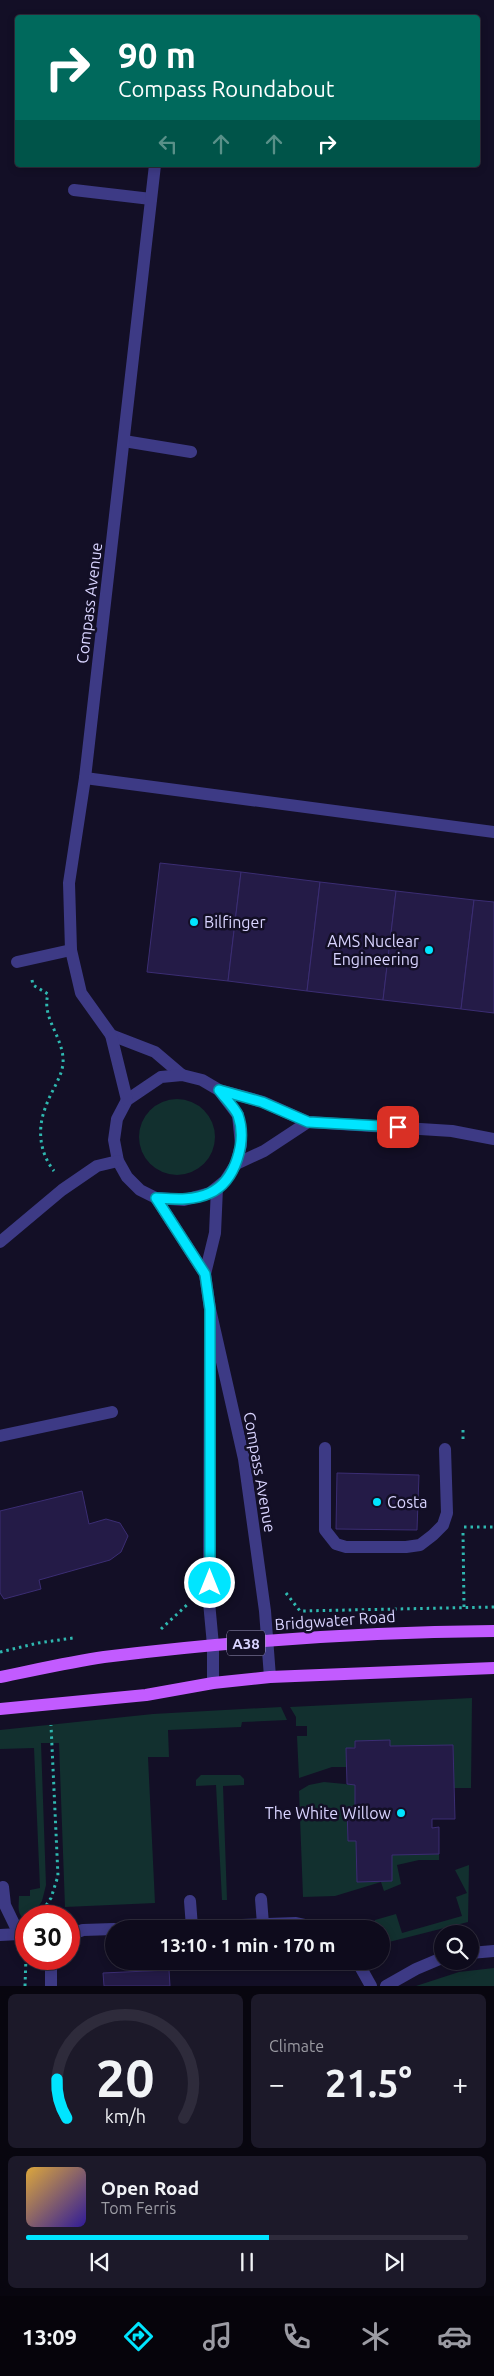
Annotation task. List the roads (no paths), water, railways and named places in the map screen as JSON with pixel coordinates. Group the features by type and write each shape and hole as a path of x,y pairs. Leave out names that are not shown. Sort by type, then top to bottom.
{"main road":[{"name":"Bridgwater Road","path":"0,1677 103,1658 213,1646 416,1632 494,1631"},
{"name":"A38","path":"0,1709 146,1695 213,1683 270,1677 494,1668"}],"street":[{"name":"Compass Avenue","path":"127,1100 111,1034 80,993 70,950 70,883 86,778 155,167"},
{"path":"74,190 151,199"},
{"path":"124,441 191,452"},
{"path":"86,778 494,832"},
{"path":"23,960 70,950"},
{"path":"111,1034 155,1052 182,1075"},
{"path":"219,1090 238,1115 241,1145 236,1164 225,1180 210,1193 184,1200 156,1198 140,1190 127,1177 118,1161 114,1140 117,1119 127,1100 161,1077 182,1075 202,1080 219,1090 262,1102 308,1122 452,1131 494,1139"},
{"path":"236,1164 264,1150 308,1122"},
{"path":"0,1242 67,1187 96,1166 118,1161"},
{"name":"Compass Avenue","path":"217,1188 215,1233 205,1274 210,1309 244,1459 268,1641 270,1677"},
{"name":"Compass Avenue","path":"156,1198 205,1274"},
{"name":"Compass Avenue","path":"210,1309 210,1602 213,1683"},
{"path":"0,1436 112,1412"},
{"path":"325,1448 324,1530 336,1544 346,1547 406,1547 420,1545 433,1535 442,1525 447,1513 445,1449"},
{"path":"3,1887 5,1904 15,1921"},
{"path":"261,1898 263,1920"},
{"path":"190,1900 191,1920"},
{"path":"80,1931 105,1929"},
{"path":"0,1935 15,1935"},
{"path":"479,1952 494,1951"},
{"path":"386,1986 434,1961"},
{"path":"51,1970 51,1986"},
{"path":"362,1970 371,1986"}],"place":[{"name":"Bilfinger","path":"194,922"},
{"name":"AMS Nuclear Engineering","path":"429,950"},
{"name":"Costa","path":"377,1502"},
{"name":"The White Willow","path":"401,1813"}]}
